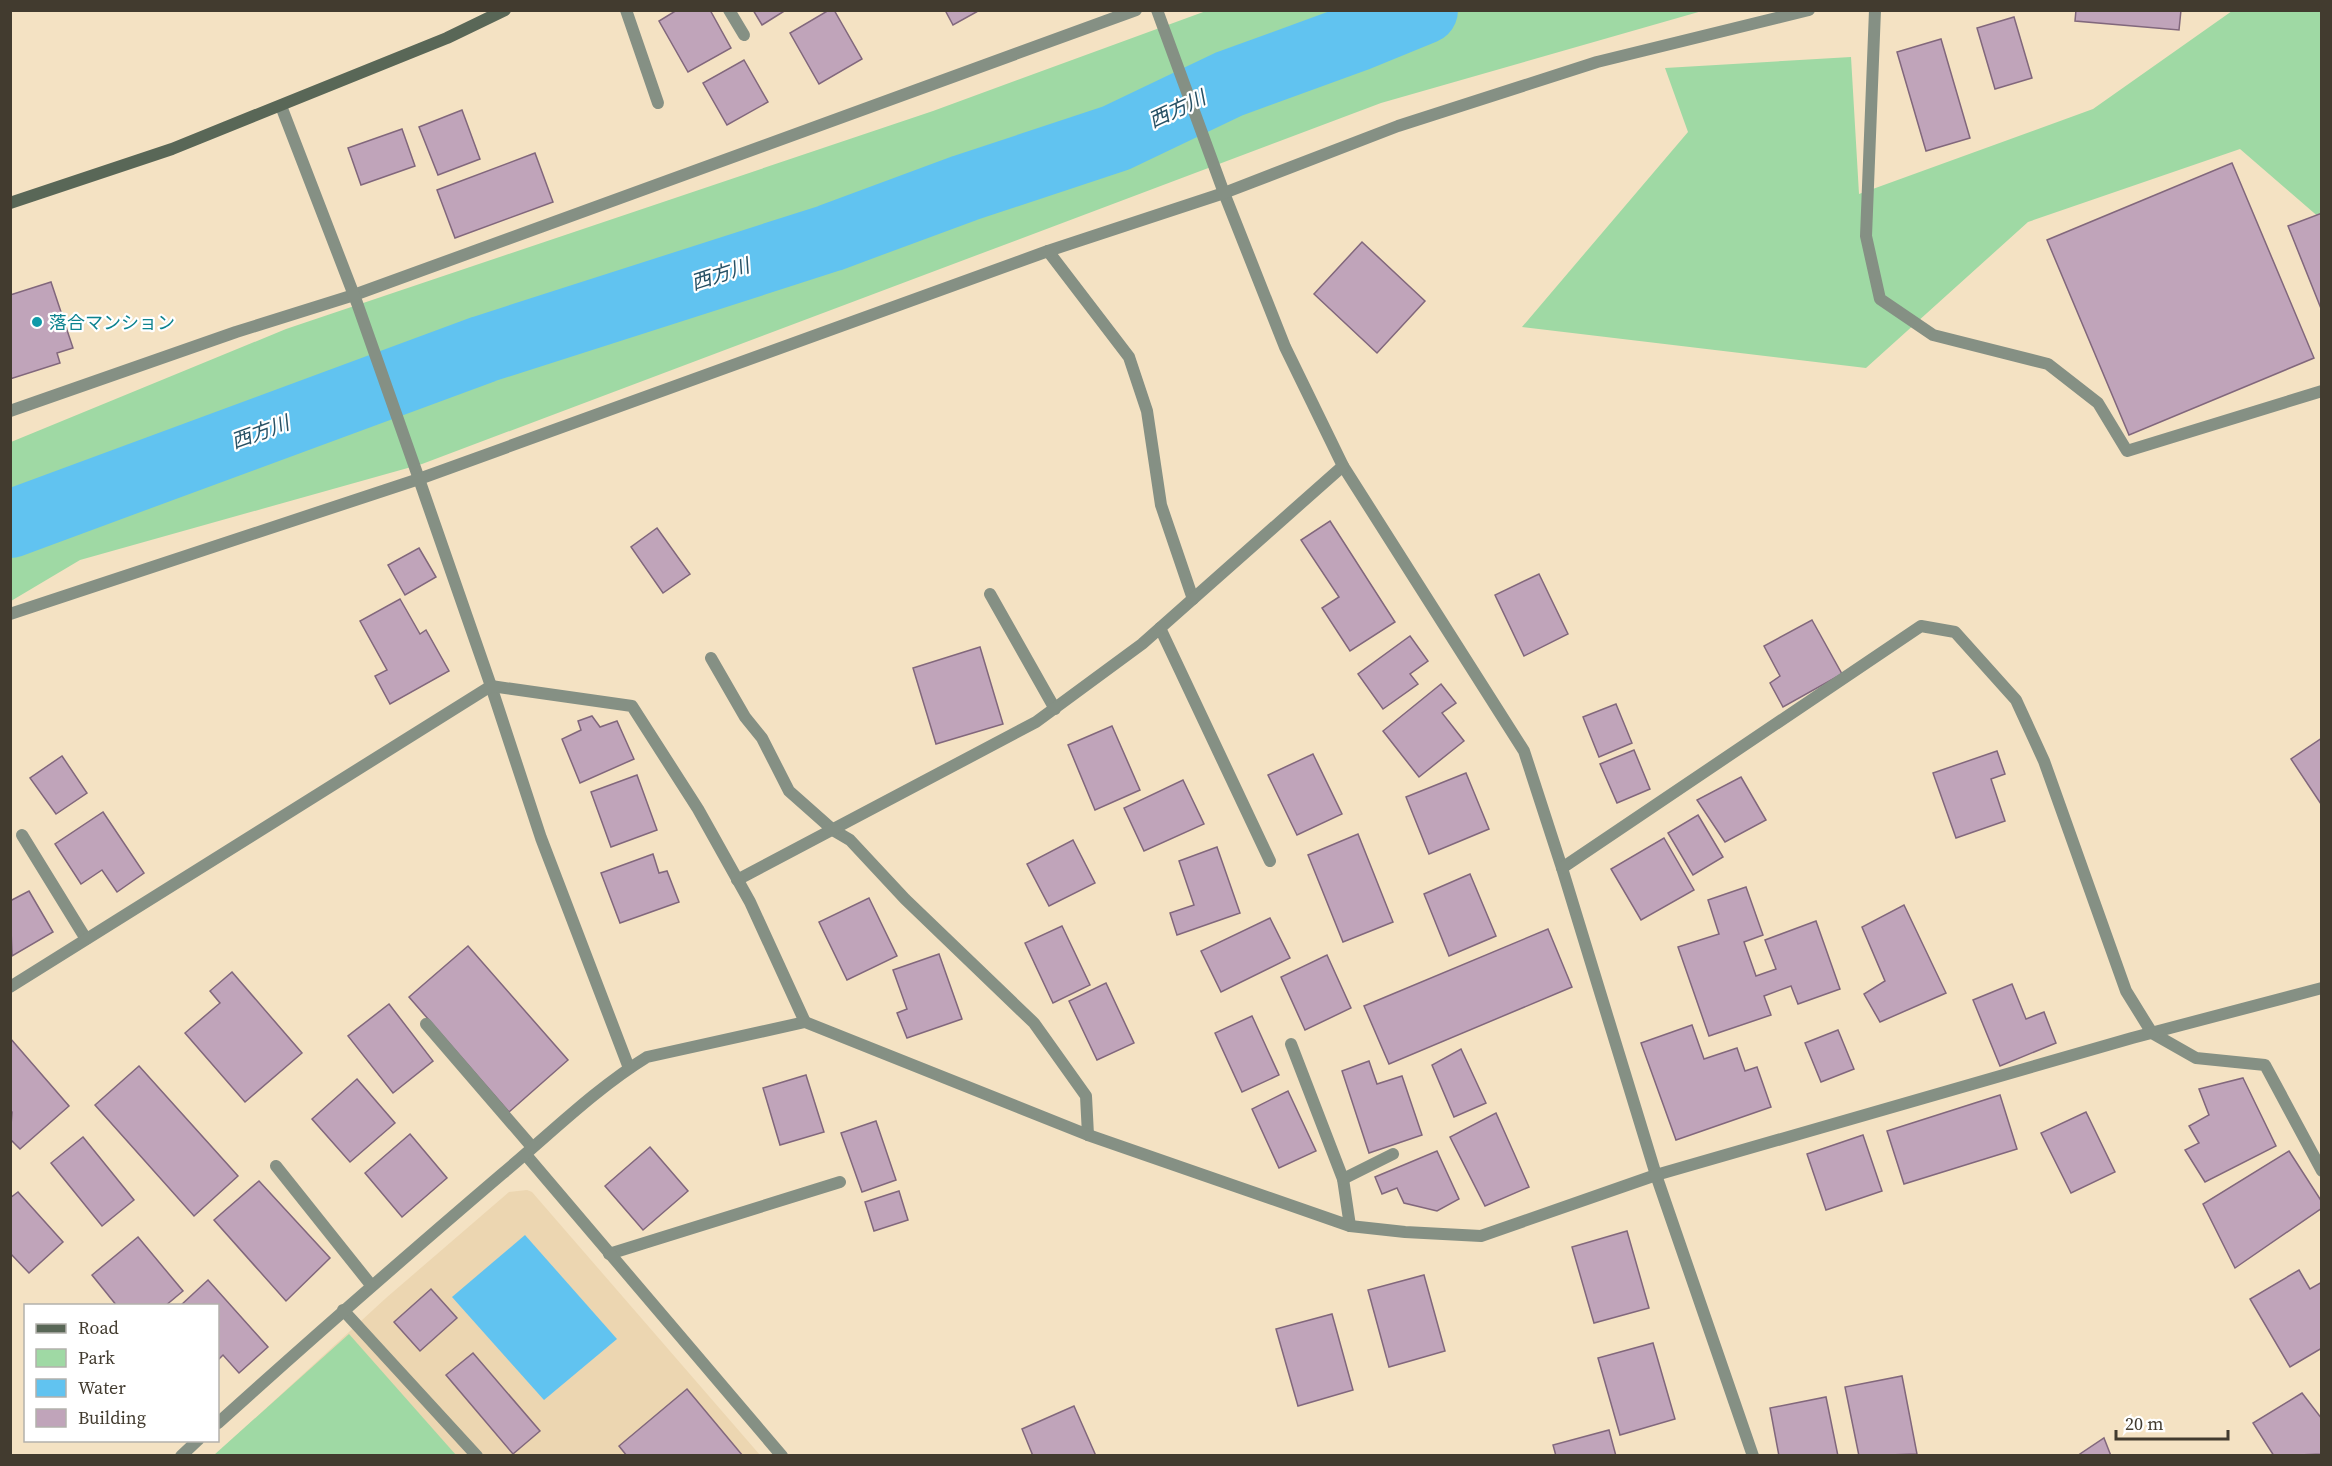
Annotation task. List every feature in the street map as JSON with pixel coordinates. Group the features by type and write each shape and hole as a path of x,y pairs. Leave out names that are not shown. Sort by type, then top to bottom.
{"street":[{"path":"10,203 172,149 447,38 505,10"},
{"path":"626,10 657,103"},
{"path":"729,10 744,35"},
{"path":"10,411 236,332 355,299 1136,10"},
{"path":"10,614 1223,190 1398,126 1597,62 1809,10"},
{"path":"1875,10 1866,236 1880,299 1933,335 2048,364 2098,404 2127,451 2322,391"},
{"path":"1158,14 1223,190 1286,347 1343,466 1524,751 1656,1175 1753,1455"},
{"path":"281,106 355,299 417,473 541,838 629,1068"},
{"path":"1048,251 1129,357 1147,411 1161,505 1193,599"},
{"path":"737,879 1036,722 1142,644 1343,466"},
{"path":"990,594 1055,709"},
{"path":"1562,868 1921,626 1955,632 2016,700 2044,761 2126,991 2152,1032 2196,1058 2265,1065 2322,1171"},
{"path":"1160,628 1270,861"},
{"path":"711,658 745,717 762,738 789,791 833,830 850,840 905,899 1034,1023 1086,1096 1088,1136"},
{"path":"10,987 491,686 632,706 698,809 750,902 805,1022"},
{"path":"22,835 86,939"},
{"path":"219,1422 371,1285 629,1068 647,1058 805,1022 1088,1136 1350,1226 1481,1236 1656,1175 2152,1032 2322,988"},
{"path":"426,1024 609,1254 782,1455"},
{"path":"1291,1044 1342,1179 1350,1226"},
{"path":"1342,1179 1393,1154"},
{"path":"276,1166 371,1285"},
{"path":"609,1254 840,1182"},
{"path":"343,1310 477,1455"},
{"path":"181,1455 196,1442"}],"shaded area":[{"path":"527,1190 532,1192 760,1455 214,1456 386,1298 509,1192"}],"green space":[{"path":"1206,11 1702,11 1381,103 422,464 80,560 11,601 11,442 286,329 933,111"},
{"path":"2232,11 2321,11 2321,219 2240,149 2028,222 1866,368 1522,327 1688,132 1665,68 1851,57 1859,194 2093,109"},
{"path":"349,1334 456,1455 214,1455"}],"water":[{"path":"525,1235 617,1339 544,1400 452,1297"}],"building":[{"path":"677,10 710,10 731,48 688,72 659,21"},
{"path":"753,10 786,10 762,25"},
{"path":"829,10 834,10 862,59 819,84 790,33"},
{"path":"945,10 980,10 953,25"},
{"path":"2076,10 2181,10 2179,30 2075,21"},
{"path":"2014,17 2032,78 1995,89 1977,28"},
{"path":"1941,39 1970,138 1926,151 1897,52"},
{"path":"744,60 768,102 727,125 703,83"},
{"path":"462,110 480,159 438,175 419,127"},
{"path":"402,129 415,166 361,185 348,148"},
{"path":"535,153 553,202 455,238 437,190"},
{"path":"2232,163 2314,358 2129,435 2047,240"},
{"path":"2322,213 2322,311 2288,226"},
{"path":"1362,242 1425,301 1377,353 1314,294"},
{"name":"落合マンション","path":"51,282 73,348 57,353 60,363 10,379 10,295"},
{"path":"1330,521 1395,622 1350,651 1322,608 1339,597 1301,540"},
{"path":"657,528 690,574 663,593 631,547"},
{"path":"419,548 436,577 405,595 388,565"},
{"path":"1539,574 1568,634 1524,656 1495,595"},
{"path":"400,599 420,634 426,630 449,671 390,704 375,676 387,670 360,621"},
{"path":"1812,620 1842,674 1783,707 1770,683 1780,676 1764,646"},
{"path":"1410,636 1428,661 1410,674 1418,684 1383,709 1358,674"},
{"path":"980,647 1003,724 936,744 913,668"},
{"path":"1441,684 1456,703 1442,713 1464,741 1419,777 1383,731"},
{"path":"1616,704 1632,743 1599,757 1583,717"},
{"path":"592,716 600,727 617,721 634,759 580,783 562,739 581,730 578,721"},
{"path":"1112,726 1140,790 1095,810 1068,745"},
{"path":"2322,738 2322,803 2321,804 2291,759"},
{"path":"1634,750 1650,789 1617,803 1600,764"},
{"path":"1997,751 2005,774 1991,779 2005,821 1956,838 1933,773"},
{"path":"1313,754 1342,814 1297,835 1268,775"},
{"path":"62,756 87,793 56,814 30,778"},
{"path":"1466,773 1489,829 1429,854 1406,797"},
{"path":"637,775 657,830 611,847 591,792"},
{"path":"1741,777 1766,820 1725,842 1697,800"},
{"path":"1183,780 1204,824 1144,851 1124,808"},
{"path":"103,812 144,873 117,892 102,870 81,884 55,844"},
{"path":"1698,815 1723,857 1693,875 1668,833"},
{"path":"1358,834 1393,922 1343,942 1308,855"},
{"path":"1664,838 1694,890 1641,920 1611,869"},
{"path":"1073,840 1095,883 1049,906 1027,864"},
{"path":"1217,847 1240,913 1177,935 1170,913 1194,905 1179,861"},
{"path":"653,854 659,873 667,871 679,902 620,923 601,873"},
{"path":"1470,874 1496,936 1449,956 1424,894"},
{"path":"1746,887 1763,935 1744,942 1756,976 1776,969 1765,940 1816,921 1840,989 1798,1004 1791,986 1764,996 1771,1015 1709,1036 1678,947 1719,934 1708,900"},
{"path":"29,891 53,932 12,956 10,901"},
{"path":"869,898 897,956 847,980 819,922"},
{"path":"1904,905 1946,993 1880,1022 1864,994 1885,981 1862,927"},
{"path":"1270,918 1290,958 1221,992 1201,951"},
{"path":"1062,926 1090,985 1053,1003 1025,943"},
{"path":"1548,929 1572,987 1389,1064 1364,1006"},
{"path":"468,946 568,1060 509,1112 409,997"},
{"path":"939,954 962,1019 907,1038 897,1013 907,1009 893,970"},
{"path":"1327,955 1351,1008 1305,1030 1281,977"},
{"path":"232,972 302,1053 245,1102 185,1033 220,1003 210,991"},
{"path":"1106,983 1134,1043 1097,1060 1069,1001"},
{"path":"2012,984 2026,1019 2044,1012 2056,1043 2000,1066 1973,1000"},
{"path":"389,1004 433,1061 393,1093 348,1036"},
{"path":"1252,1016 1279,1075 1242,1092 1215,1033"},
{"path":"1692,1025 1704,1059 1737,1048 1745,1071 1757,1067 1771,1107 1676,1140 1641,1043"},
{"path":"1838,1030 1854,1069 1821,1082 1805,1043"},
{"path":"10,1038 69,1106 20,1149 10,1139 12,1112 10,1110"},
{"path":"1461,1049 1486,1103 1454,1117 1432,1065"},
{"path":"1369,1061 1377,1084 1402,1076 1422,1135 1369,1153 1342,1071"},
{"path":"139,1066 238,1176 194,1216 95,1105"},
{"path":"806,1075 824,1132 780,1145 763,1088"},
{"path":"2243,1078 2276,1146 2205,1182 2185,1150 2199,1143 2189,1126 2209,1115 2199,1089"},
{"path":"357,1079 395,1123 350,1162 312,1119"},
{"path":"1288,1091 1316,1151 1279,1168 1252,1109"},
{"path":"2000,1095 2017,1149 1904,1184 1887,1131"},
{"path":"2086,1112 2115,1172 2071,1193 2041,1133"},
{"path":"1496,1113 1529,1187 1485,1206 1450,1137"},
{"path":"876,1121 896,1180 862,1192 841,1133"},
{"path":"410,1134 447,1178 402,1217 365,1173"},
{"path":"1863,1135 1882,1191 1826,1210 1807,1154"},
{"path":"83,1137 134,1200 102,1226 51,1163"},
{"path":"650,1147 688,1191 643,1230 605,1186"},
{"path":"1437,1151 1459,1199 1437,1211 1404,1203 1397,1188 1382,1194 1375,1177"},
{"path":"2289,1151 2322,1202 2322,1208 2235,1268 2203,1204"},
{"path":"259,1181 330,1258 286,1301 214,1220"},
{"path":"899,1191 908,1220 874,1231 865,1202"},
{"path":"18,1192 63,1242 29,1273 10,1253 10,1198"},
{"path":"1627,1231 1649,1308 1594,1323 1572,1247"},
{"path":"138,1237 183,1291 167,1304 115,1304 92,1275"},
{"path":"2299,1270 2310,1289 2322,1282 2322,1348 2290,1367 2250,1299"},
{"path":"1424,1275 1445,1351 1389,1367 1368,1290"},
{"path":"208,1280 268,1347 239,1373 223,1355 219,1359 219,1304 182,1304"},
{"path":"431,1289 457,1318 420,1351 394,1322"},
{"path":"1332,1314 1353,1390 1298,1406 1276,1329"},
{"path":"1653,1343 1675,1419 1620,1435 1598,1358"},
{"path":"473,1353 540,1431 513,1454 446,1375"},
{"path":"1902,1376 1917,1454 1859,1456 1845,1387"},
{"path":"687,1389 743,1456 627,1456 619,1446"},
{"path":"2302,1393 2322,1419 2322,1454 2274,1456 2253,1423"},
{"path":"1826,1397 1838,1456 1779,1456 1770,1408"},
{"path":"1074,1406 1096,1456 1033,1456 1022,1429"},
{"path":"1609,1430 1616,1456 1556,1456 1553,1445"},
{"path":"2104,1438 2111,1456 2077,1456"}],"waterway":[{"name":"西方川","path":"10,524 484,349 830,238 965,188 1116,138 1229,84 1358,37 1424,10"}],"place":[{"name":"落合マンション","path":"37,322"}]}
